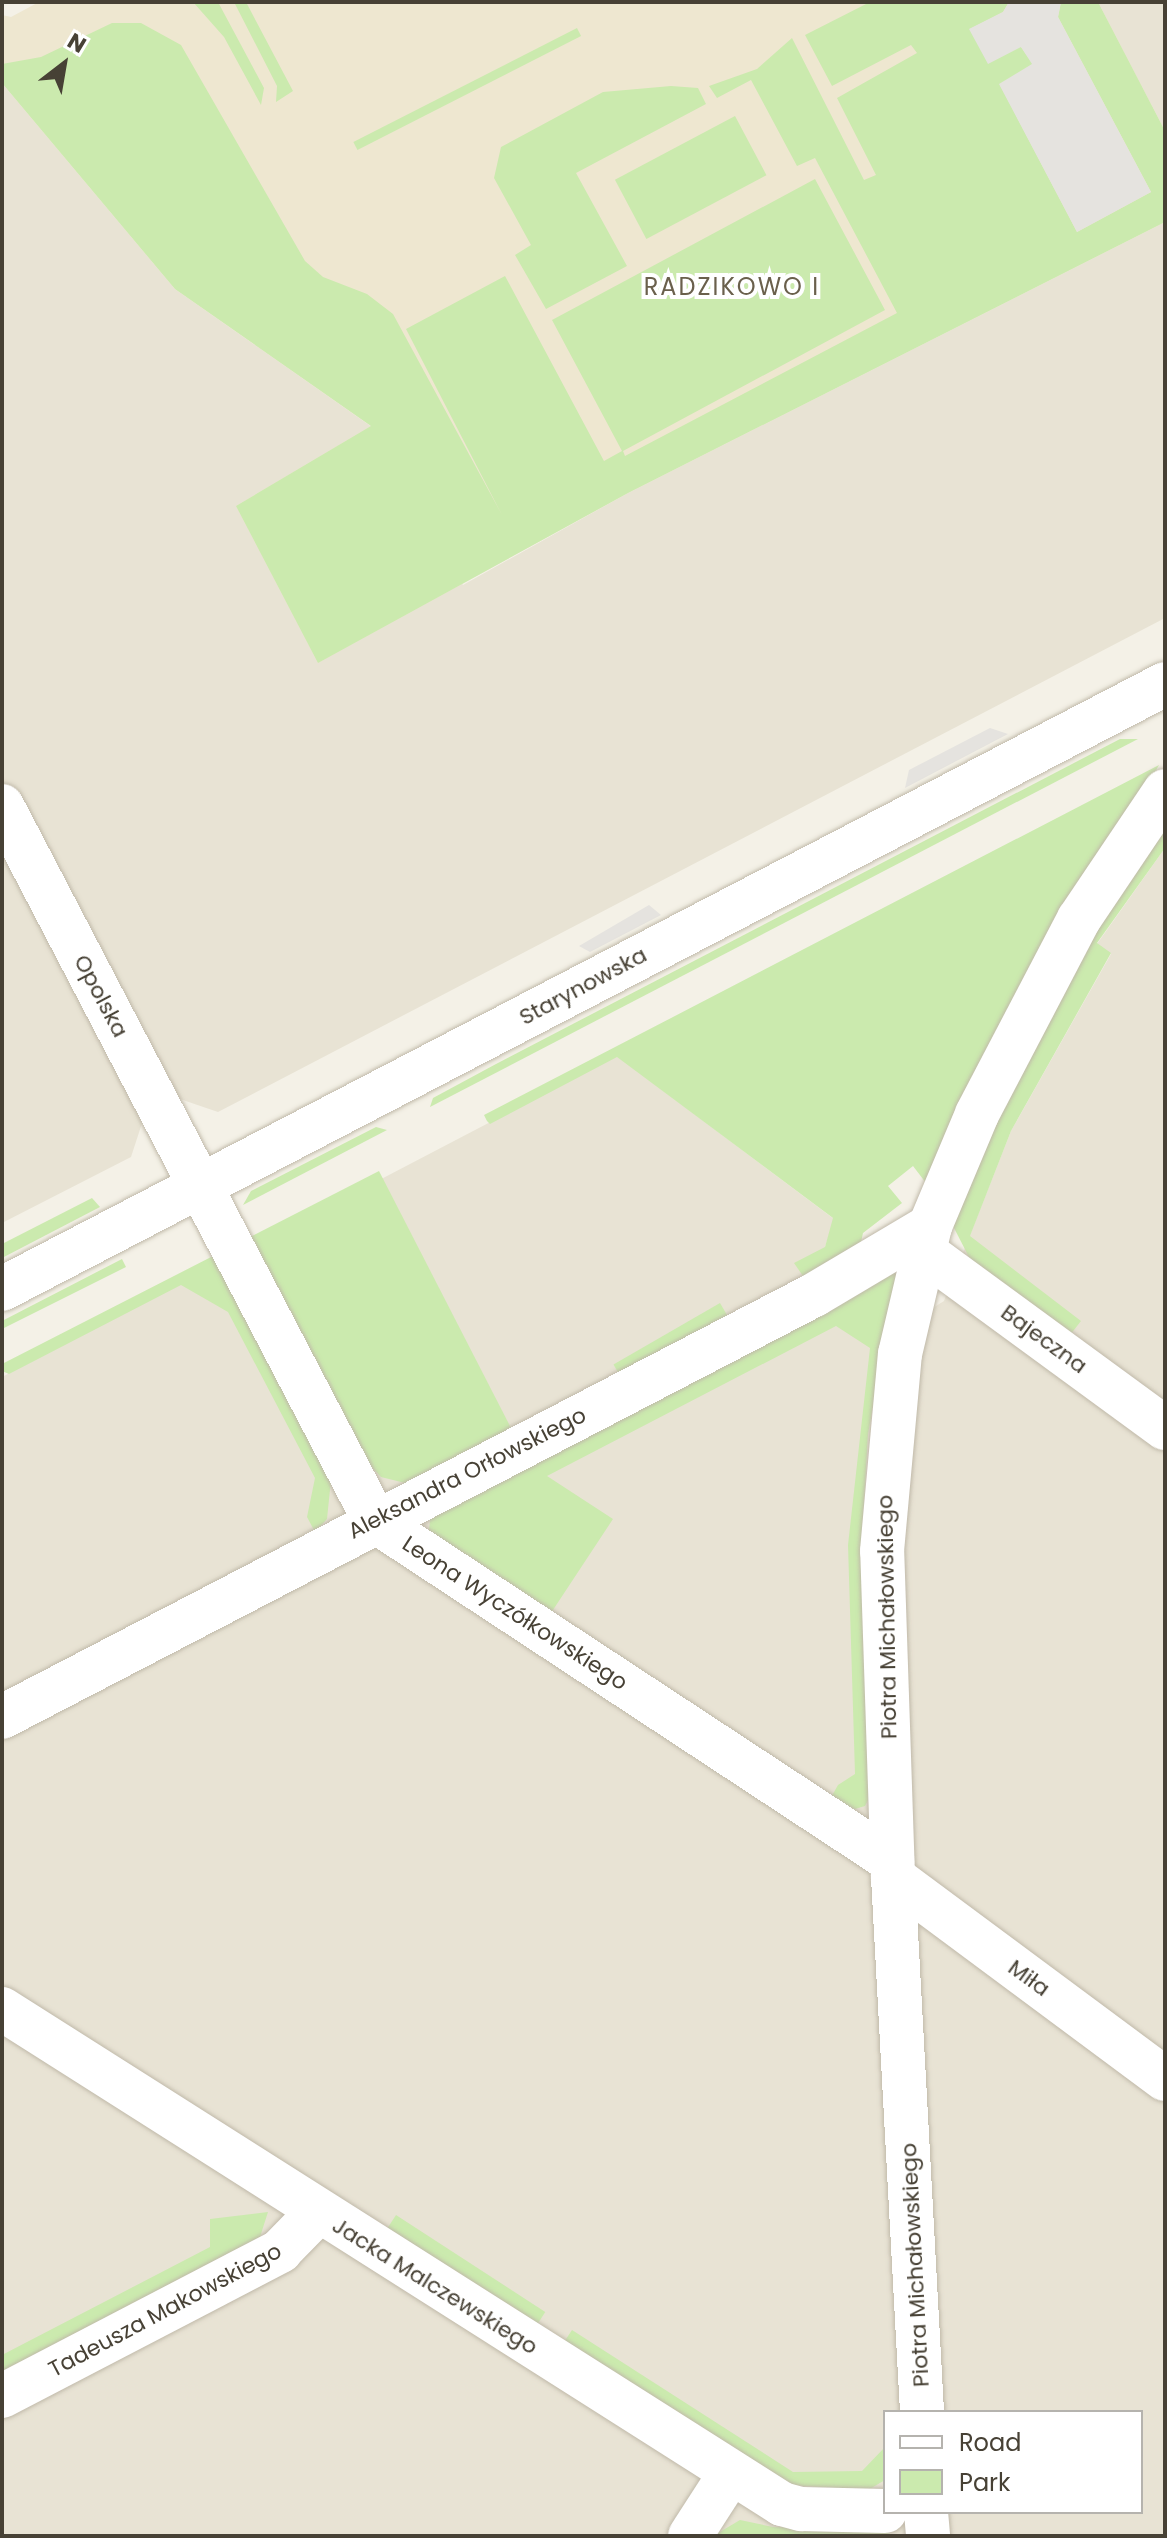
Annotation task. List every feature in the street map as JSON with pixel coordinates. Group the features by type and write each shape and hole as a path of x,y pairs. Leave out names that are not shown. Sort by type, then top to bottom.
{"street":[{"name":"Starynowska","path":"2,1289 1165,684"},
{"name":"Piotra Michałowskiego","path":"922,2410 892,1869 884,1522 900,1354 927,1238 977,1114 1071,932 1165,791"},
{"name":"Opolska","path":"2,806 199,1186"},
{"name":"Leona Wyczółkowskiego","path":"199,1186 375,1521 892,1869"},
{"name":"Bajeczna","path":"927,1238 1165,1428"},
{"name":"Aleksandra Orłowskiego","path":"2,1717 375,1521 927,1238"},
{"name":"Miła","path":"892,1869 1165,2079"},
{"name":"Jacka Malczewskiego","path":"2,2009 730,2474 801,2509 883,2511"},
{"name":"Tadeusza Makowskiego","path":"2,2396 280,2251 318,2212"},
{"path":"690,2536 730,2474"},
{"path":"926,2514 928,2536"}],"shaded area":[{"path":"39,2 1098,2 1165,131 1165,222 628,493 318,663 236,506 371,426 175,289 2,83 2,15 11,17"},
{"path":"1009,2 1061,2 1058,17 1151,192 1077,232 999,84 1032,64 1021,47 988,64 969,29 1003,12"},
{"path":"1098,2 1165,2 1165,131 1123,51"},
{"path":"2,83 175,289 372,427 463,585 628,493 1165,222 1165,618 218,1112 177,1098 144,1117 131,1157 2,1223"},
{"path":"990,728 1008,734 905,788 909,770"},
{"path":"1165,848 1165,2536 2,2536 2,1377 617,1056 834,1219 825,1247 871,1347 944,1301 1011,1131 1111,954 1097,944"},
{"path":"649,905 661,915 590,952 579,946"}],"green space":[{"path":"193,2 218,2 264,88 261,105 224,37"},
{"path":"234,2 246,2 293,91 276,102 277,86"},
{"path":"870,2 1009,2 1003,12 970,29 1021,47 1033,64 1000,85 1077,232 1151,192 1058,17 1061,2 1098,2 1165,131 1165,222 628,493 318,663 236,506 371,426 175,289 2,83 2,64 41,57 112,23 141,23 181,45 305,261 323,277 367,294 393,314 502,515 406,329 505,276 604,461 622,451 552,320 815,179 885,310 623,451 625,456 897,313 815,158 797,166 751,80 717,98 709,86 757,69 792,38 864,180 876,175 837,98 917,53 911,45 832,86 805,35"},
{"path":"577,28 581,36 357,150 353,142"},
{"path":"671,86 698,88 706,104 576,173 627,266 546,309 515,255 531,245 494,178 501,147 603,92"},
{"path":"735,116 766,175 646,239 615,180"},
{"path":"1120,739 1138,739 430,1107 433,1098 496,1064"},
{"path":"1159,765 926,1183 913,1166 888,1186 902,1203 863,1233 861,1242 805,1279 794,1263 825,1247 833,1218 617,1057 490,1124 487,1121 484,1115"},
{"path":"1165,826 1165,848 1097,943 1111,953 1011,1131 970,1236 1081,1321 1070,1335 972,1263 953,1226 996,1118 1094,930"},
{"path":"376,1127 387,1130 243,1205 251,1191"},
{"path":"379,1171 511,1428 409,1484 381,1477 368,1463 250,1237"},
{"path":"92,1198 100,1207 2,1258 2,1244"},
{"path":"215,1255 331,1480 327,1519 315,1532 307,1517 315,1478 228,1312 181,1285 9,1374 2,1371 2,1364"},
{"path":"122,1259 126,1267 2,1329 2,1321"},
{"path":"893,1272 897,1275 868,1434 861,1555 870,1796 865,1806 855,1809 829,1801 838,1785 855,1774 848,1545 870,1348 836,1326 547,1476 613,1519 549,1616 428,1538 431,1513"},
{"path":"720,1303 728,1317 621,1378 613,1364"},
{"path":"268,2212 260,2237 2,2374 2,2355 210,2247 210,2219"},
{"path":"396,2215 545,2312 534,2329 385,2232"},
{"path":"572,2330 793,2472 862,2471 883,2449 883,2481 868,2490 789,2485 562,2345"},
{"path":"740,2520 773,2527 876,2528 895,2536 713,2536"}],"district":[{"name":"RADZIKOWO I","path":"732,287"}]}
